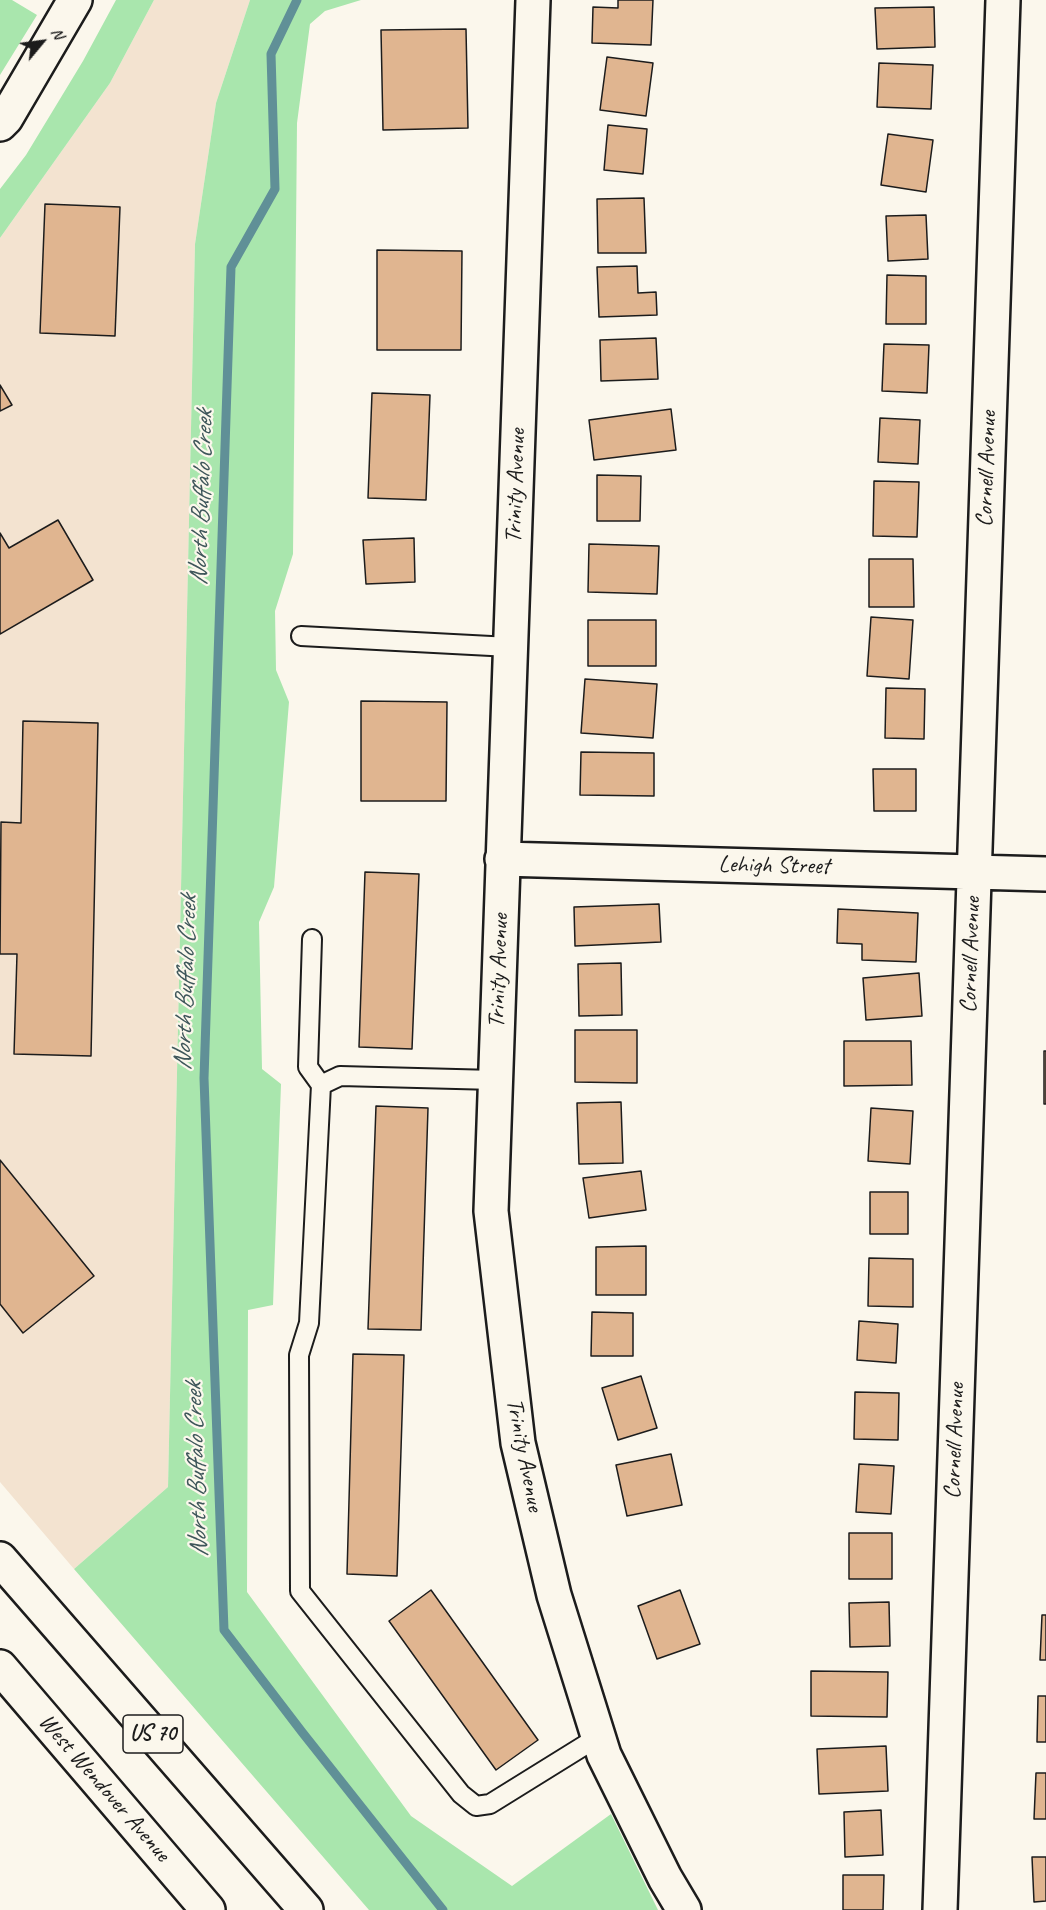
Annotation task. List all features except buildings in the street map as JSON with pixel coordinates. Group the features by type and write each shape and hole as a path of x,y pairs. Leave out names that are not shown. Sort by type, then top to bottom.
{"main road":[{"path":"0,124 6,118 75,0"},
{"name":"Trinity Avenue","path":"533,0 491,1211 518,1443 554,1595 604,1755 665,1878 684,1910"},
{"name":"Cornell Avenue","path":"940,1910 1003,0"},
{"name":"Lehigh Street","path":"502,860 1046,874"},
{"name":"US 70","path":"0,1559 306,1910"},
{"name":"West Wendover Avenue","path":"0,1667 208,1910"}],"lane":[{"path":"301,636 510,647"},
{"path":"312,939 308,1067 321,1085 309,1323 299,1355 300,1592 460,1794 476,1806 490,1804 598,1737"},
{"path":"321,1085 340,1076 495,1080"}],"shaded area":[{"path":"154,0 250,0 216,103 195,244 168,1487 74,1569 0,1482 0,238 110,83"}],"green space":[{"path":"0,0 12,0 37,15 0,75"},
{"path":"116,0 154,0 110,83 0,238 0,189 26,155 83,61"},
{"path":"250,0 361,0 325,11 310,24 297,123 293,554 275,611 276,670 289,702 274,887 259,922 262,1069 281,1084 273,1305 248,1310 247,1592 411,1816 512,1886 611,1814 658,1910 369,1910 74,1569 168,1487 195,244 216,103"}],"waterway":[{"name":"North Buffalo Creek","path":"297,0 271,54 275,189 231,267 204,1078 224,1630 443,1910"}]}
